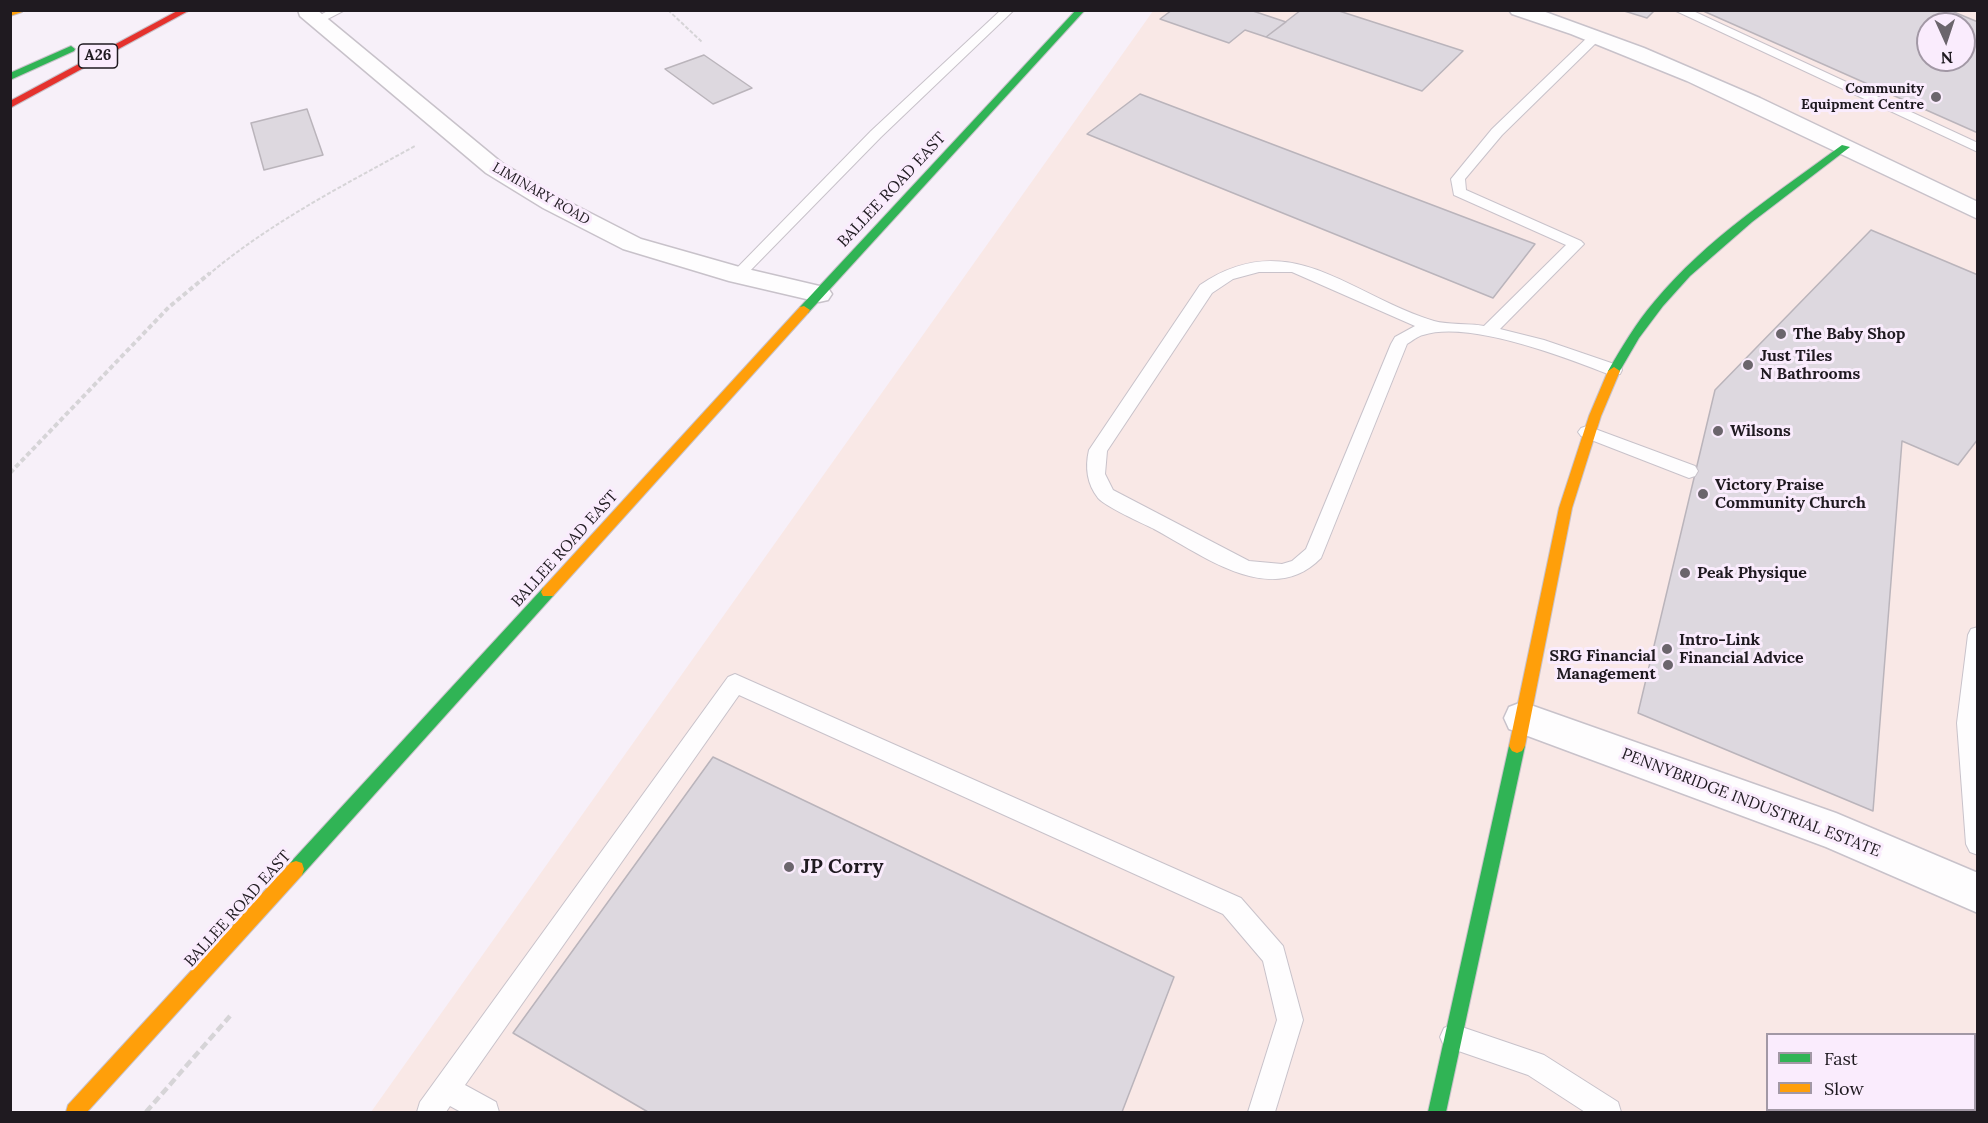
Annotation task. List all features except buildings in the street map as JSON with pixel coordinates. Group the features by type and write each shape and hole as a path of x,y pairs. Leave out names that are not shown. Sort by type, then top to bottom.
{"main road":[{"path":"10,14 18,10"},
{"name":"A26","path":"10,105 186,10"},
{"name":"BALLEE ROAD EAST","path":"75,1113 819,294 1081,10"},
{"path":"10,77 84,43"},
{"path":"1437,1113 1559,535 1574,472 1595,407 1614,370 1646,321 1680,279 1720,243 1845,147"}],"street":[{"path":"1519,10 1595,37 1687,74 1975,209"},
{"name":"LIMINARY ROAD","path":"321,14 449,131 494,168 552,203 632,244 819,294"},
{"name":"PENNYBRIDGE INDUSTRIAL ESTATE","path":"1522,718 1836,832 1977,893"}],"lane":[{"path":"738,274 876,134 1008,10"},
{"path":"1680,10 1977,148"},
{"path":"1488,331 1576,244 1494,210 1459,192 1458,179 1497,132 1595,37"},
{"path":"1435,328 1295,267 1270,265 1250,267 1223,276 1206,289 1098,450 1095,464 1096,480 1106,495 1245,568 1263,572 1288,572 1303,566 1314,553 1402,340 1413,333 1435,328 1488,331 1565,351 1614,370"},
{"path":"1587,432 1689,471"},
{"path":"1977,635 1968,723 1977,844"},
{"path":"430,1113 735,683 1232,906 1274,955 1290,1020 1262,1113"},
{"path":"1453,1037 1535,1064 1608,1113"},
{"path":"447,1089 486,1113"}],"path":[{"path":"668,10 702,42"},
{"path":"10,472 169,307 239,249 292,214 409,149 449,131"}],"shaded area":[{"path":"1153,11 1977,11 1977,1112 371,1112"}],"traffic: fast":[{"path":"804,310 1081,10"},
{"path":"10,77 71,49"},
{"path":"1614,371 1634,336 1686,274 1748,220 1845,147"},
{"path":"296,869 548,592"},
{"path":"1437,1112 1517,746"}],"traffic: slow":[{"path":"10,14 19,10"},
{"path":"548,592 804,310"},
{"path":"1517,746 1565,508 1595,416 1614,371"},
{"path":"75,1112 296,869"}],"traffic: jam":[{"path":"10,105 186,10"}],"place":[{"name":"Community Equipment Centre","path":"1936,97"},
{"name":"The Baby Shop","path":"1781,334"},
{"name":"Just Tiles N Bathrooms","path":"1748,365"},
{"name":"Wilsons","path":"1718,431"},
{"name":"Victory Praise Community Church","path":"1703,494"},
{"name":"Peak Physique","path":"1685,573"},
{"name":"Intro-Link Financial Advice","path":"1667,649"},
{"name":"SRG Financial Management","path":"1668,665"},
{"name":"JP Corry","path":"789,867"}]}
